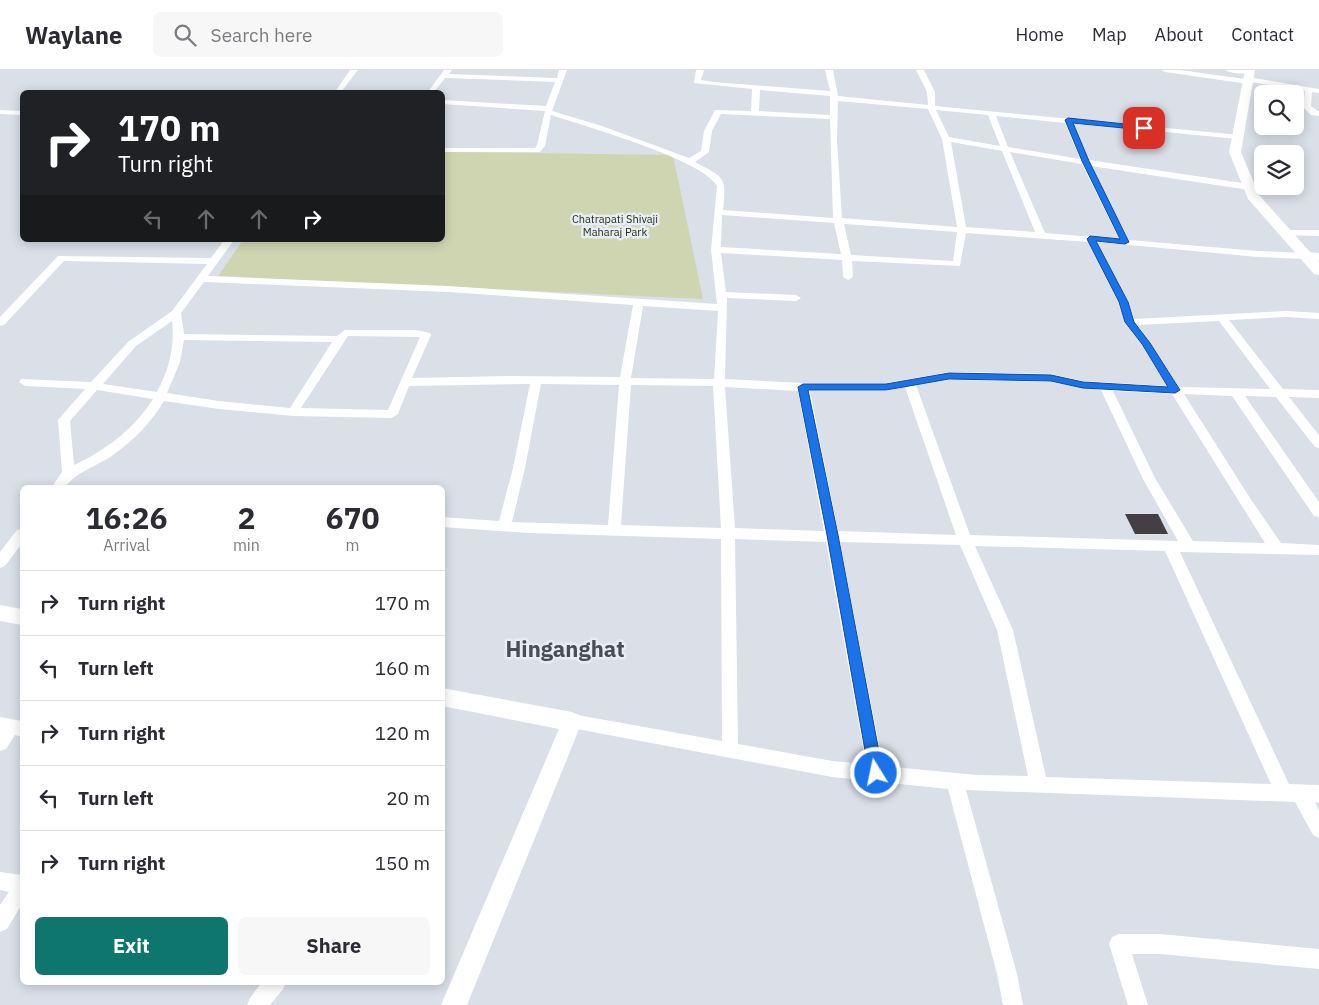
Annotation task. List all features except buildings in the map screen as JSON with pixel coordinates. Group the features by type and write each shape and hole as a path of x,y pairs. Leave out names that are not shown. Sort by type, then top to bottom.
{"main road":[{"path":"1249,75 1235,152 1253,196 1319,271"}],"street":[{"path":"339,90 354,70"},
{"path":"445,150 537,150 541,146 549,110 563,70"},
{"path":"700,70 697,81 756,89 1237,137"},
{"path":"829,70 834,96 833,117 838,220 847,258 848,277"},
{"path":"716,250 957,264 962,230 946,139 931,107 930,89 920,70"},
{"path":"1165,70 1249,75"},
{"path":"1229,70 1319,91"},
{"path":"433,90 446,73 560,80"},
{"path":"755,114 756,89"},
{"path":"1309,90 1307,107 1314,113 1319,114"},
{"path":"445,102 549,110 641,142 689,162 716,177 721,186 716,250 723,308 718,384 728,532 730,751"},
{"path":"0,112 20,113"},
{"path":"689,162 705,152 708,131 718,112 833,117"},
{"path":"991,113 1042,235"},
{"path":"1068,120 1085,161 1125,242"},
{"path":"946,139 1085,161 1124,170 1249,187"},
{"path":"718,212 1042,235 1258,254 1319,256"},
{"path":"1285,233 1319,233"},
{"path":"1090,239 1123,302 1130,322 1146,343 1277,549"},
{"path":"68,473 64,420 132,344 176,313 228,242"},
{"path":"0,322 61,258 214,261"},
{"path":"201,279 448,289 723,308"},
{"path":"722,295 796,298"},
{"path":"614,530 625,382 639,301"},
{"path":"59,485 68,473 88,466 122,442 151,413 162,395 174,367 179,337 176,313"},
{"path":"1130,322 1286,314 1319,316"},
{"path":"1222,318 1319,444"},
{"path":"25,382 93,386 219,405 293,412 392,414 426,335 416,333 345,333 293,412"},
{"path":"179,337 340,339"},
{"path":"405,382 536,381 886,387 949,376 1051,378 1083,385 1105,387 1319,394"},
{"path":"504,526 519,468 536,381"},
{"path":"909,382 965,540 1005,630 1039,785"},
{"path":"803,387 876,773"},
{"path":"1105,387 1149,479 1189,547"},
{"path":"1236,392 1319,512"},
{"path":"445,522 614,530 1319,550"},
{"path":"0,562 20,537"},
{"path":"1170,546 1205,625 1272,763 1319,829"},
{"path":"0,613 20,617"},
{"path":"445,702 572,722 832,769 955,781 1319,794"},
{"path":"454,1005 572,722"},
{"path":"0,743 11,727"},
{"path":"955,781 1007,974 1013,1005"},
{"path":"0,880 20,884"},
{"path":"0,922 20,891"},
{"path":"1138,1005 1119,944 1160,944 1319,959"},
{"path":"258,1005 274,985"}],"green space":[{"name":"Chatrapati Shivaji Maharaj Park","path":"445,152 673,155 703,299 218,276 242,242 445,242"}],"district":[{"name":"Hinganghat","path":"565,648"}],"route":[{"path":"876,773 803,387 886,387 949,376 1051,378 1083,385 1128,389 1175,390 1146,343 1130,322 1123,302 1090,239 1125,242 1085,161 1068,120 1144,128"}]}
